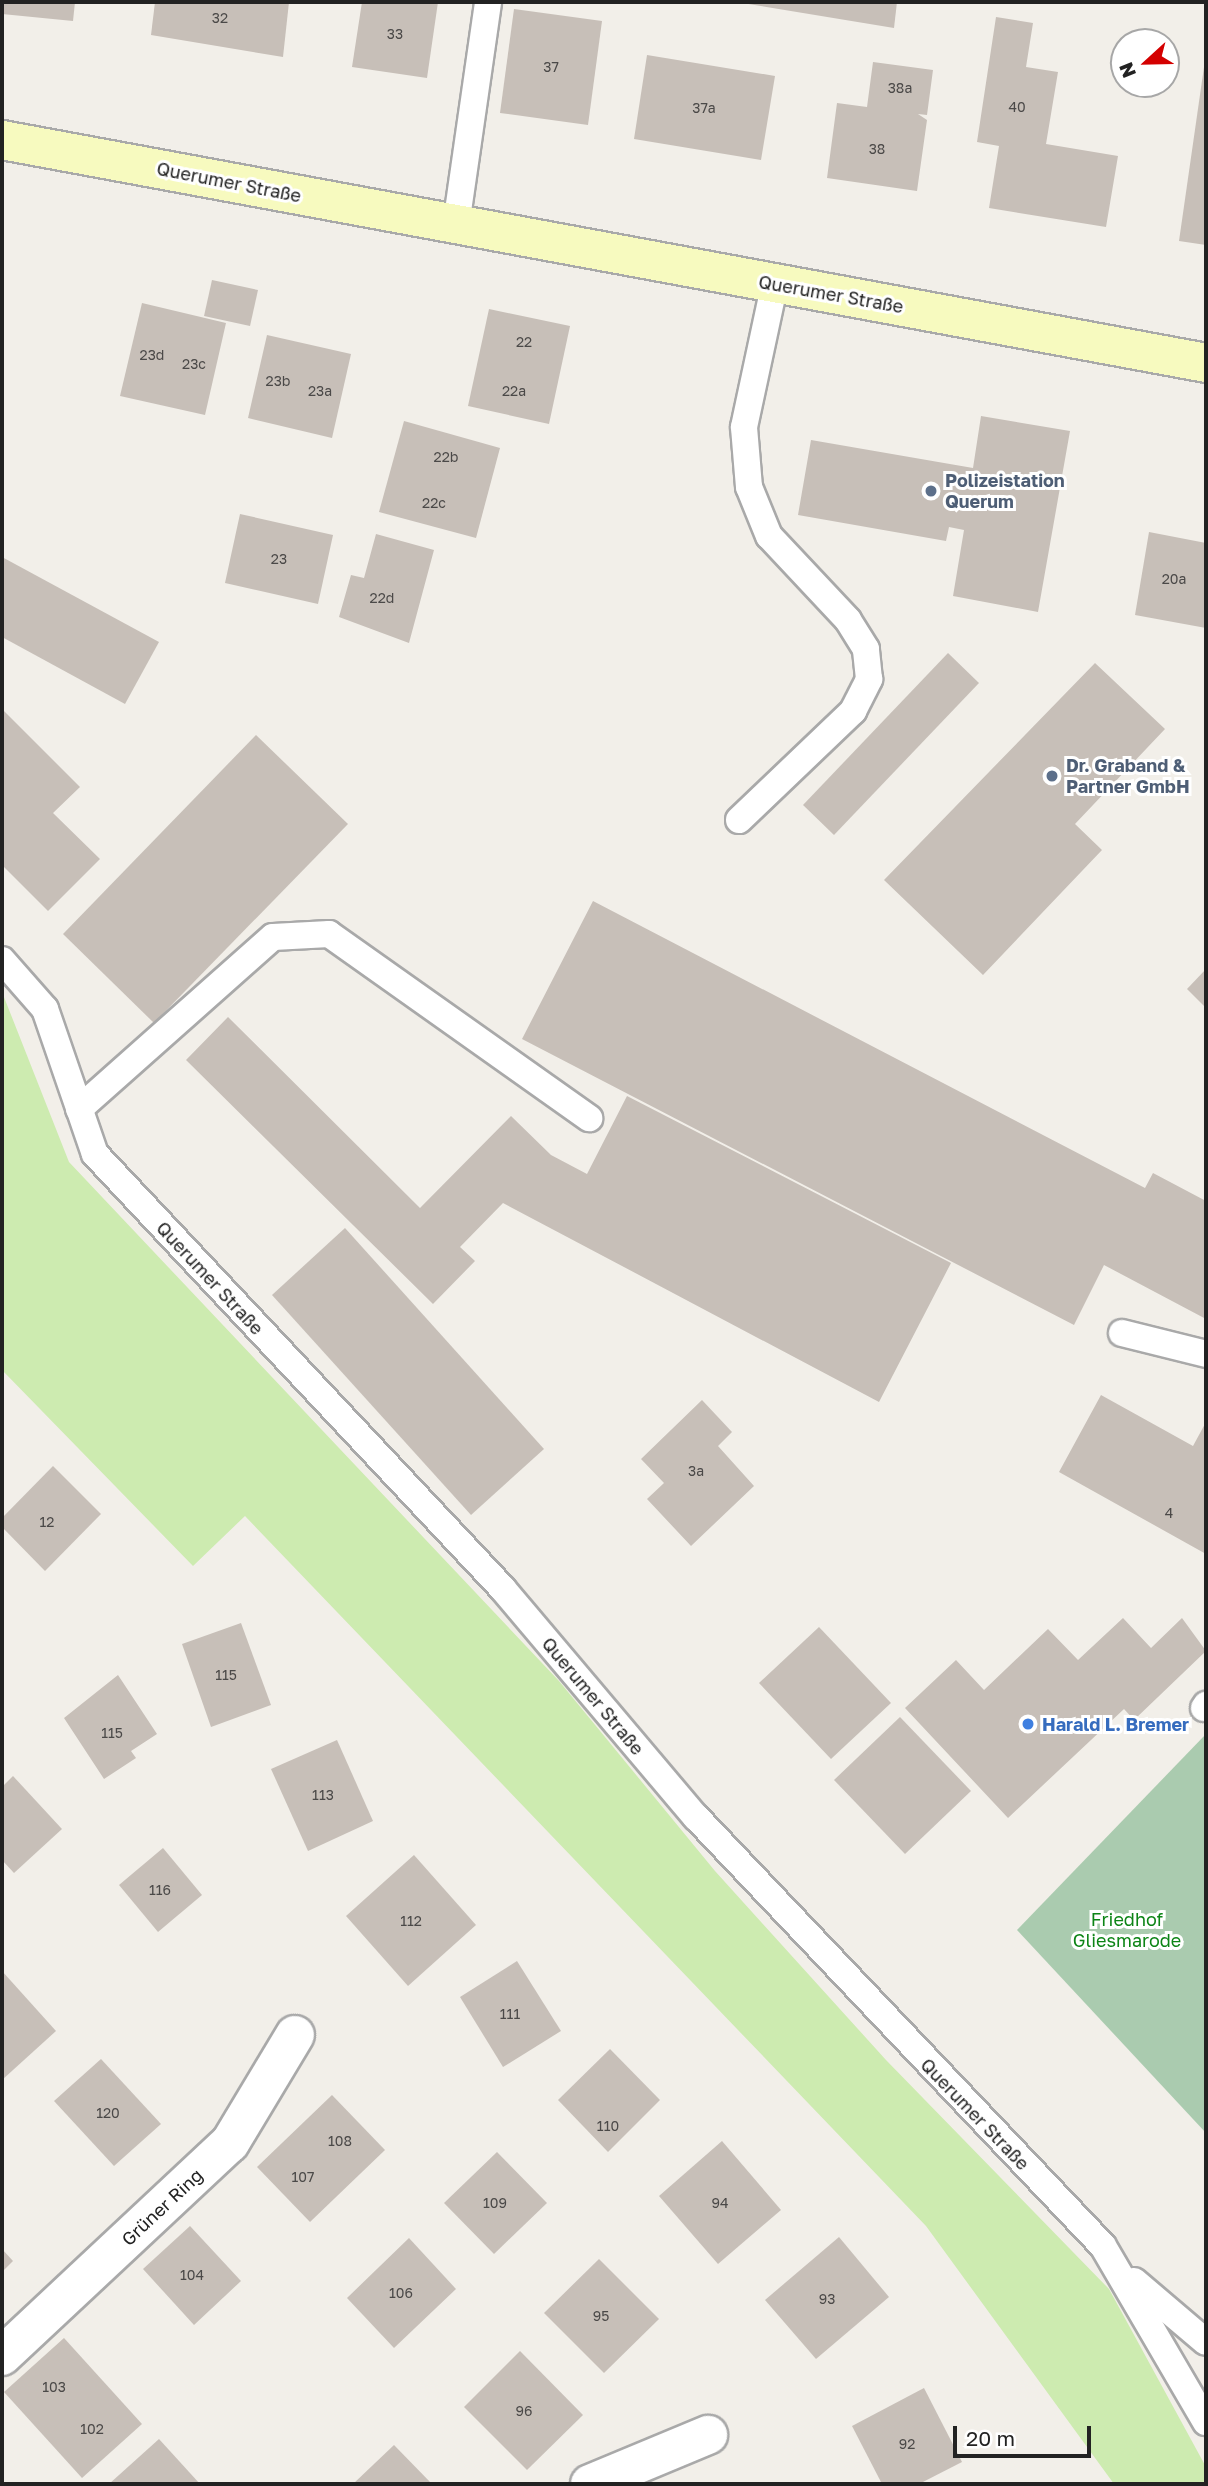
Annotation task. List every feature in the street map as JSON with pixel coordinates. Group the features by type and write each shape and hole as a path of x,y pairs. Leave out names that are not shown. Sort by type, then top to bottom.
{"street":[{"name":"Querumer Straße","path":"2,140 1206,363"},
{"name":"Grüner Ring","path":"2,2356 230,2144 295,2035"},
{"path":"590,2484 708,2435"}],"lane":[{"path":"456,225 488,2"},
{"path":"738,820 853,711 869,680 866,649 848,620 769,536 749,487 744,427 775,284"},
{"path":"79,1109 273,937 329,934 589,1118"},
{"name":"Querumer Straße","path":"2,960 45,1009 95,1154 503,1589 696,1817 1114,2264 1206,2422"},
{"path":"1122,1333 1206,1354"},
{"path":"1114,2264 1206,2342"}],"green space":[{"path":"2,992 69,1162 559,1681 715,1871 886,2060 1109,2289 1206,2467 1206,2484 1114,2484 926,2226 245,1516 193,1566 2,1370"},
{"name":"Friedhof Gliesmarode","path":"1206,1734 1206,2133 1017,1930"}],"building":[{"path":"2,2 75,2 73,21 2,14"},
{"path":"155,2 289,2 283,57 151,35"},
{"path":"362,2 438,2 427,78 352,67"},
{"path":"736,2 897,2 894,28"},
{"path":"514,9 602,21 588,125 500,113"},
{"path":"996,17 1033,23 1026,67 1058,72 1046,144 1118,156 1106,227 989,208 999,146 977,142"},
{"path":"647,55 775,76 761,160 634,139"},
{"path":"1206,60 1206,245 1179,241"},
{"path":"873,62 933,70 927,115 918,114 927,120 917,191 827,178 837,103 867,107"},
{"path":"212,280 258,290 250,326 204,316"},
{"path":"142,303 226,323 205,415 120,396"},
{"path":"489,309 570,326 549,424 468,406"},
{"path":"267,335 351,354 332,438 248,418"},
{"name":"Polizeistation Querum","path":"981,416 1070,431 1038,612 953,596 964,530 949,527 946,541 798,515 811,440 973,468"},
{"path":"404,421 500,448 476,538 379,512"},
{"path":"240,514 333,535 318,604 225,583"},
{"path":"1149,532 1206,543 1206,628 1135,615"},
{"path":"376,534 434,550 409,643 339,617 351,575 364,578"},
{"path":"2,557 159,642 125,704 2,637"},
{"path":"948,653 979,683 834,835 803,805"},
{"name":"Dr. Graband & Partner GmbH","path":"1095,663 1165,729 1075,824 1102,850 983,975 884,880"},
{"path":"2,709 80,787 53,813 100,859 48,911 2,865"},
{"path":"256,735 348,824 154,1023 63,934"},
{"path":"593,901 1145,1188 1153,1173 1206,1201 1206,1319 1104,1265 1074,1325 522,1039"},
{"path":"1206,969 1206,1008 1187,989"},
{"path":"228,1017 420,1208 511,1116 551,1155 587,1174 627,1096 951,1263 879,1402 503,1203 460,1247 475,1261 433,1304 186,1060"},
{"path":"345,1228 544,1449 471,1515 272,1295"},
{"path":"1101,1395 1193,1446 1206,1422 1206,1554 1059,1472"},
{"path":"702,1400 732,1432 718,1446 754,1486 691,1546 647,1499 664,1483 641,1459"},
{"path":"53,1466 101,1514 45,1571 2,1527 2,1518"},
{"name":"Harald L. Bremer","path":"1123,1618 1151,1648 1182,1618 1206,1651 1134,1720 1124,1709 1008,1818 905,1708 956,1660 984,1690 1048,1629 1078,1660"},
{"path":"241,1623 271,1705 211,1727 182,1644"},
{"path":"819,1627 891,1703 831,1759 759,1683"},
{"path":"118,1675 157,1734 131,1751 136,1758 104,1779 64,1718"},
{"path":"900,1717 971,1791 905,1854 834,1780"},
{"path":"337,1740 373,1821 308,1851 271,1769"},
{"path":"13,1776 62,1829 14,1873 2,1860 2,1787"},
{"path":"163,1848 202,1895 158,1932 119,1885"},
{"path":"414,1855 476,1925 408,1986 346,1916"},
{"path":"517,1961 561,2031 503,2067 460,1997"},
{"path":"2,1971 56,2031 2,2080"},
{"path":"610,2049 660,2100 608,2152 558,2100"},
{"path":"101,2059 161,2124 114,2166 54,2101"},
{"path":"332,2095 385,2150 310,2222 257,2167"},
{"path":"722,2141 781,2210 718,2264 659,2196"},
{"path":"497,2152 547,2203 494,2254 444,2203"},
{"path":"190,2226 241,2281 194,2325 143,2269"},
{"path":"839,2237 889,2297 816,2359 765,2300"},
{"path":"409,2238 456,2289 394,2348 347,2298"},
{"path":"2,2249 13,2261 2,2272"},
{"path":"599,2259 659,2319 604,2373 544,2313"},
{"path":"64,2338 142,2424 82,2478 4,2392"},
{"path":"520,2351 583,2415 527,2470 464,2407"},
{"path":"924,2388 962,2462 919,2484 882,2484 852,2426"},
{"path":"159,2439 200,2484 109,2484"},
{"path":"394,2445 432,2484 353,2484"}],"place":[{"name":"Polizeistation Querum","path":"931,491"},
{"name":"Dr. Graband & Partner GmbH","path":"1052,776"},
{"name":"Harald L. Bremer","path":"1028,1724"}]}
